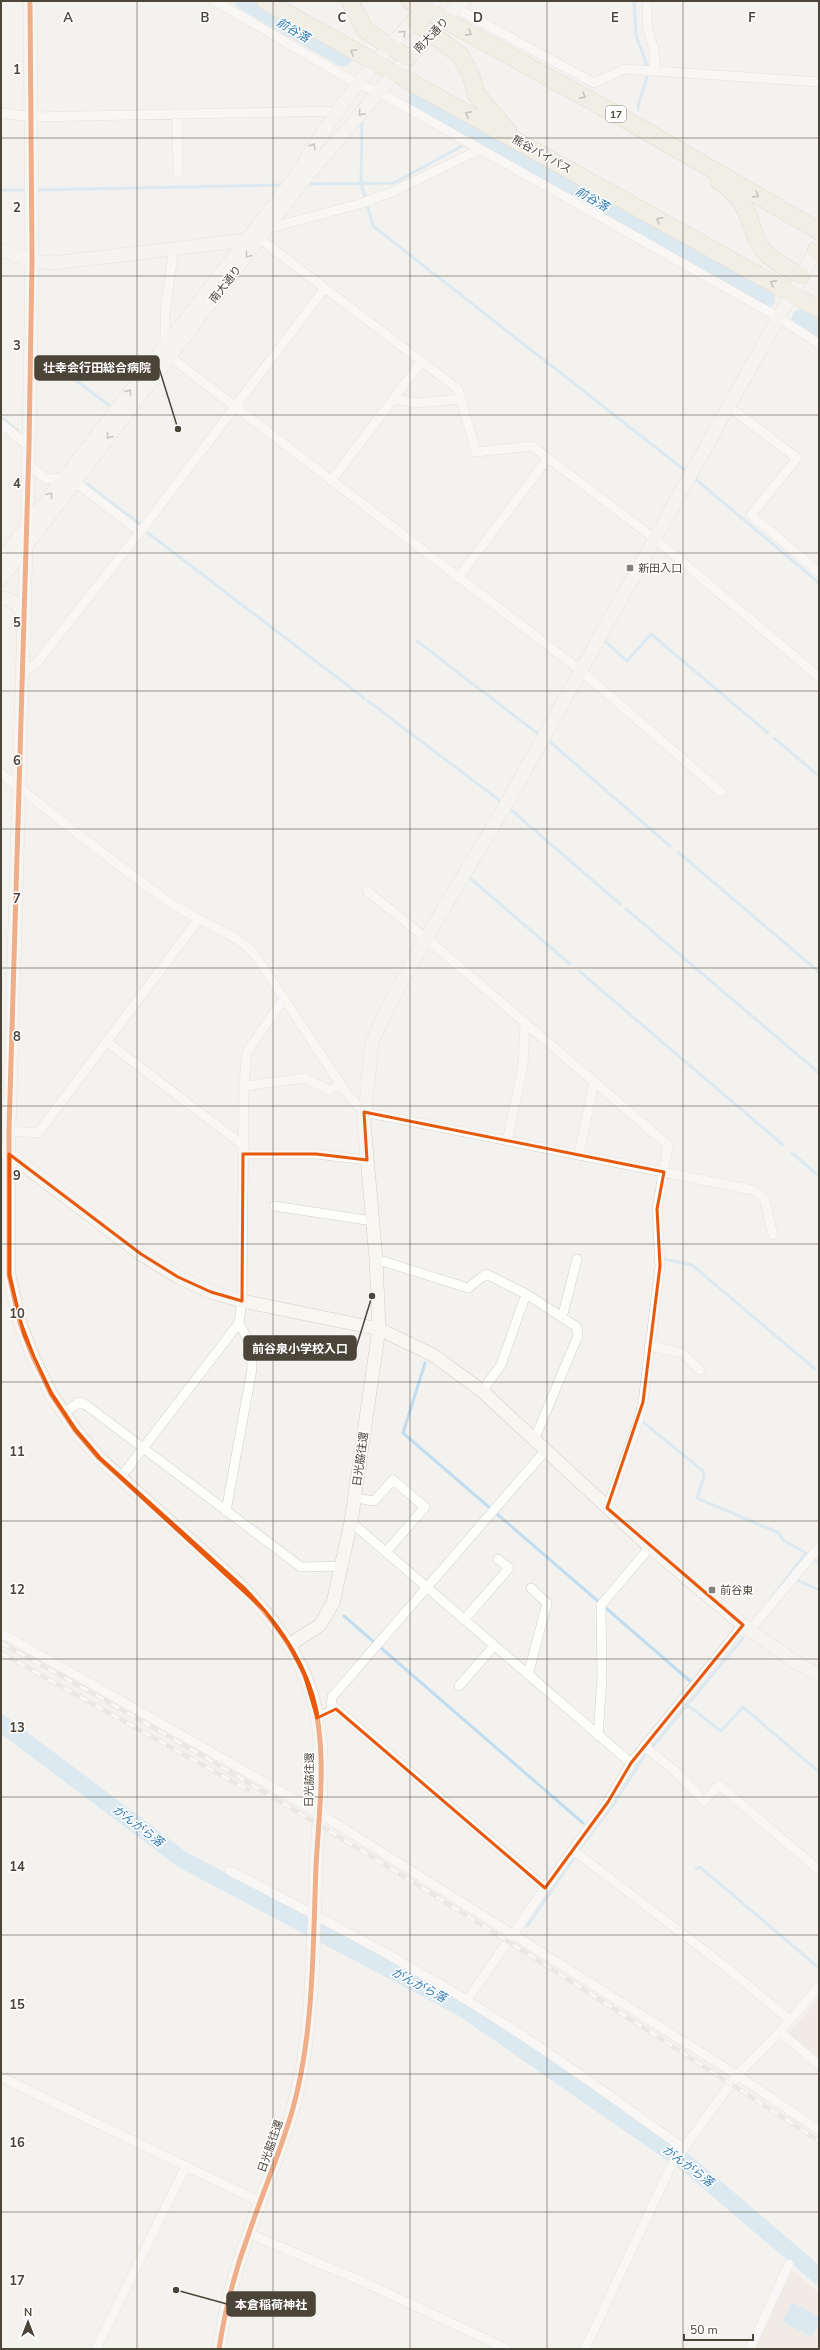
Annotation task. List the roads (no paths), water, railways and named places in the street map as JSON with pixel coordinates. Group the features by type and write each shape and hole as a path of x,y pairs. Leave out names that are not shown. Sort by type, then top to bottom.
{"highway":[{"name":"熊谷バイパス","path":"265,1 819,309"},
{"path":"350,1 366,30 408,58"},
{"name":"17","path":"410,1 683,152 819,231"},
{"name":"17","path":"425,10 432,34 460,55 471,75 476,94 514,139"},
{"path":"683,152 728,188 739,201 746,211 757,241 765,252 801,276"}],"street":[{"path":"30,1 32,261 29,466 9,1131 5,1150 9,1275 14,1302 32,1357 51,1394 85,1443 120,1477 243,1588 265,1611 289,1645"},
{"path":"215,1 358,84 379,92 479,150 590,210 778,317 819,344"},
{"path":"647,1 647,26 654,49 655,69"},
{"path":"460,4 594,83 625,69 655,69 819,82"},
{"name":"南大通り","path":"165,353 170,339 247,240 294,185 408,58 460,4"},
{"name":"南大通り","path":"1,579 27,545 69,480 165,353 263,234 294,185 314,144 358,84 425,10"},
{"path":"1,113 32,117 339,111"},
{"path":"177,115 178,174"},
{"path":"1,250 32,261 54,263 247,240 372,200 479,150"},
{"path":"263,234 325,288 458,388 476,452 532,446 654,538 819,677"},
{"path":"170,339 165,334 165,311 174,248"},
{"name":"日光脇往還","path":"219,2349 234,2277 248,2233 292,2110 302,2073 313,1942 319,1813 320,1751 317,1718 304,1674 289,1645 324,1620 333,1603 343,1566 351,1522 379,1329 376,1258 364,1112 372,1042 387,1009 426,938 504,808 654,538 729,407 791,293 818,249"},
{"path":"24,671 35,665 140,532 325,288"},
{"path":"165,353 235,408 580,670 721,792"},
{"path":"331,481 422,362"},
{"path":"394,399 417,403 461,399"},
{"path":"729,407 797,458 751,515 819,572"},
{"path":"1,424 29,446"},
{"path":"458,578 548,458"},
{"path":"29,466 47,479 69,480 140,532"},
{"name":"南大通り","path":"1,560 27,524 69,480"},
{"path":"1,598 14,602 20,608 25,618"},
{"path":"1,774 168,901 198,920 243,943 254,952 341,1084 364,1112 754,1190 764,1198 773,1235"},
{"path":"367,891 426,938 668,1145 657,1209 660,1266 643,1402 638,1424 606,1508"},
{"path":"9,1131 38,1133 198,920"},
{"path":"120,1477 239,1323 242,1302 244,1086 246,1052 284,998"},
{"path":"507,1141 523,1066 525,1022"},
{"path":"107,1042 243,1149 316,1154 367,1160"},
{"path":"244,1086 305,1078 328,1090 341,1084"},
{"path":"579,1155 594,1082"},
{"path":"5,1150 141,1254 178,1277 211,1292 242,1302 379,1329 433,1355 482,1391 606,1508 747,1628 795,1662 819,1675"},
{"path":"274,1206 373,1221"},
{"path":"376,1258 468,1288 486,1274 526,1294 577,1327 578,1336 534,1440"},
{"path":"562,1318 577,1259"},
{"path":"482,1391 501,1365 526,1294"},
{"path":"226,1512 252,1369 251,1346 239,1323"},
{"path":"649,1346 682,1353 700,1370"},
{"path":"64,1413 79,1402 86,1405 143,1447 226,1512 301,1567 343,1566"},
{"path":"317,1718 332,1711 332,1697 545,1451"},
{"path":"355,1498 374,1501 393,1480 425,1507 386,1552"},
{"path":"351,1522 631,1763"},
{"path":"598,1736 602,1678 601,1605 650,1547"},
{"path":"467,2000 545,1888 608,1802 631,1763 644,1746 819,1547"},
{"path":"464,1620 509,1568 498,1559"},
{"path":"528,1675 547,1603 531,1588"},
{"path":"1,1633 319,1813 737,2075 819,2130"},
{"path":"459,1686 494,1646"},
{"path":"332,1705 545,1888"},
{"path":"644,1746 675,1771 704,1801 720,1785 819,1870"},
{"path":"573,1850 721,1962 790,2020"},
{"path":"230,1871 467,2000 544,2049 681,2149"},
{"path":"585,2349 671,2166 681,2149 737,2075 780,2032 819,1986"},
{"path":"780,2032 819,2065"},
{"path":"1,2077 260,2202"},
{"path":"96,2349 186,2166"},
{"path":"248,2233 368,2284 507,2349"},
{"path":"750,2349 789,2264"}],"water":[{"path":"792,2303 819,2316 819,2323 812,2337 782,2322"}],"waterway":[{"name":"前谷落","path":"243,1 343,58"},
{"path":"634,1 636,36 647,65"},
{"path":"638,110 647,73"},
{"name":"前谷落","path":"417,100 767,299"},
{"path":"362,118 361,183 373,226 687,472"},
{"path":"305,184 394,183 462,146"},
{"path":"35,190 283,185"},
{"path":"1,190 27,190"},
{"path":"640,216 640,227"},
{"name":"前谷落","path":"800,318 819,329"},
{"path":"43,356 109,405"},
{"path":"1,418 17,430"},
{"path":"693,477 819,583"},
{"path":"87,484 140,524"},
{"path":"148,533 364,698"},
{"path":"605,641 627,661 651,634 768,733"},
{"path":"417,641 537,733"},
{"path":"368,701 499,800"},
{"path":"774,738 819,776"},
{"path":"549,741 670,846"},
{"path":"510,809 620,904"},
{"path":"678,852 819,972"},
{"path":"470,878 570,964"},
{"path":"626,909 819,1073"},
{"path":"579,971 783,1145"},
{"path":"792,1153 819,1176"},
{"path":"664,1259 692,1265 815,1369"},
{"path":"425,1363 403,1433 490,1508"},
{"path":"643,1422 703,1471 704,1476 697,1498 779,1533 783,1540 806,1553 770,1600"},
{"path":"497,1514 599,1602"},
{"path":"814,1560 819,1564"},
{"path":"797,1580 819,1590"},
{"path":"607,1609 690,1681"},
{"path":"344,1616 375,1643"},
{"path":"653,1746 743,1638"},
{"path":"380,1647 583,1823"},
{"path":"686,1704 721,1731 743,1707 819,1772"},
{"name":"がんがら落","path":"1,1723 183,1860 464,2009 690,2166 819,2276"},
{"path":"580,1848 615,1802 646,1753"},
{"path":"527,1926 574,1858"},
{"path":"696,1869 700,1867 819,1968"}],"railway":[{"path":"1,1643 210,1760 415,1883 618,2011 819,2141"},
{"path":"1,1653 248,1790"}],"place":[{"name":"壮幸会行田総合病院","path":"178,429"},
{"name":"新田入口","path":"630,568"},
{"name":"前谷泉小学校入口","path":"372,1296"},
{"name":"前谷東","path":"712,1590"},
{"name":"本倉稲荷神社","path":"176,2290"}]}
